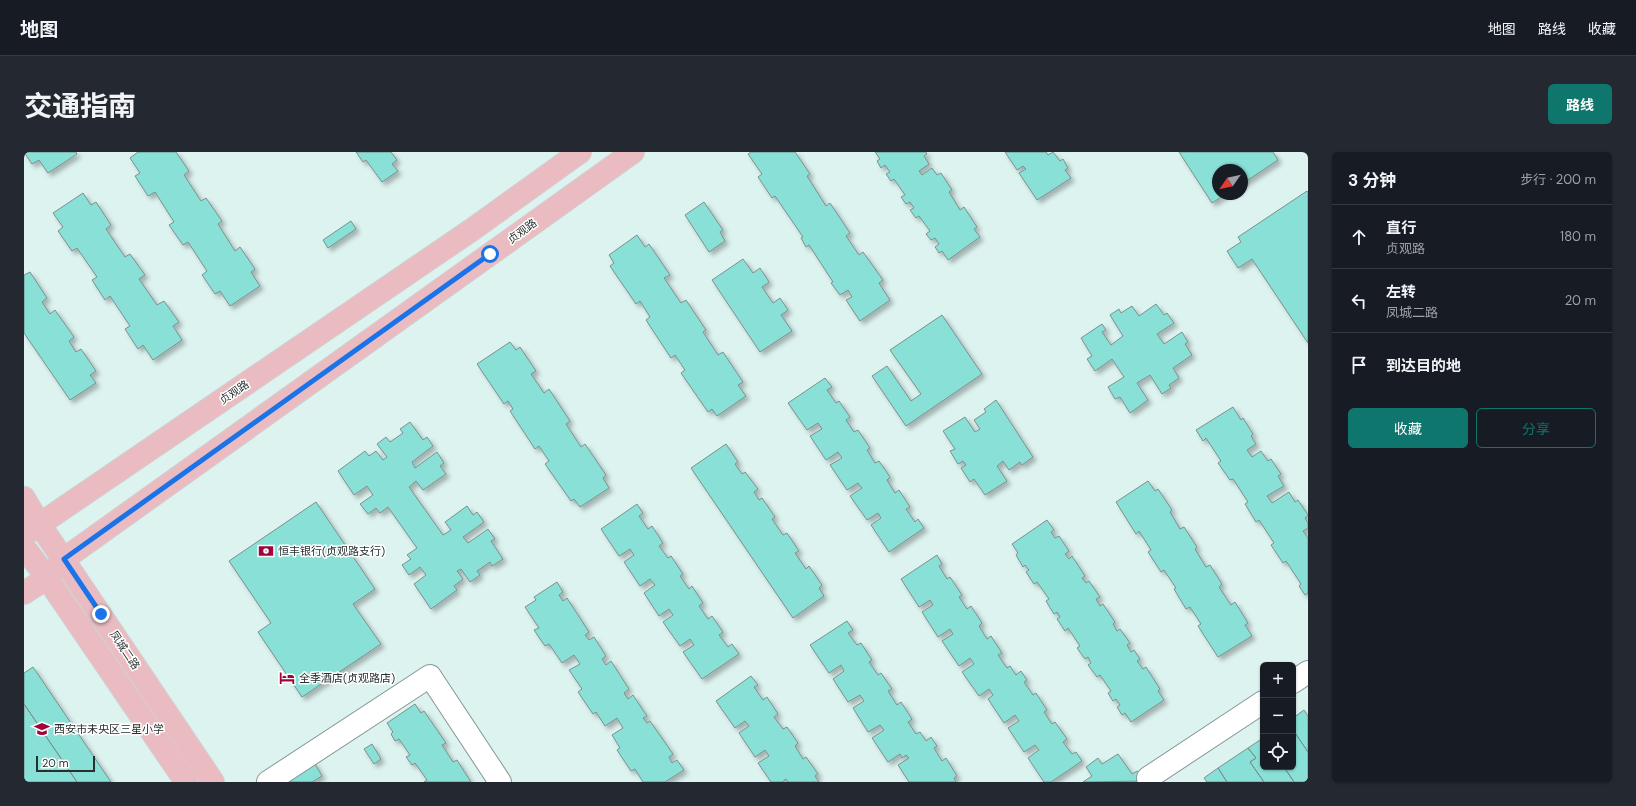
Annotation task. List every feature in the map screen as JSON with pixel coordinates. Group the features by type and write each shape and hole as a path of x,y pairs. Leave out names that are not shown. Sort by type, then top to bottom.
{"main road":[{"name":"贞观路","path":"32,530 466,234 580,152"},
{"name":"贞观路","path":"24,593 47,578 64,559 633,152"},
{"name":"凤城二路","path":"24,498 32,530 64,559 213,782"},
{"path":"24,547 47,578 186,782"}],"street":[{"path":"1296,680 1308,672"},
{"path":"268,782 430,676 500,782"},
{"path":"1148,778 1260,704"}],"building":[{"path":"24,152 76,152 77,154 48,173 39,160 32,164"},
{"path":"138,152 176,152 189,171 184,175 201,201 206,198 222,221 218,224 235,251 240,247 255,269 251,272 260,286 230,306 220,291 215,294 202,275 207,271 188,242 183,245 169,225 174,222 155,192 148,196 135,176 140,173 130,158"},
{"path":"356,152 391,152 397,160 392,164 398,171 382,182 366,160 363,162"},
{"path":"751,152 795,152 810,174 807,176 826,206 830,203 850,233 846,236 859,255 863,252 883,280 879,283 890,300 860,321 846,300 852,297 848,290 840,295 831,283 833,282 809,245 806,247 801,238 803,237 775,196 772,198 758,177 762,174 748,154"},
{"path":"875,152 926,152 927,154 924,156 929,164 919,171 922,175 932,168 937,175 941,173 952,190 949,192 960,210 964,207 977,227 974,229 980,237 948,260 942,251 939,253 935,247 939,244 935,238 931,240 926,234 930,231 919,216 916,218 910,210 914,208 910,202 906,204 901,197 905,195 894,179 891,181 886,174 890,172 885,165 881,168 877,161 880,159"},
{"path":"1005,152 1046,152 1048,155 1053,152 1060,161 1063,159 1068,168 1065,170 1071,178 1037,200 1019,173 1026,169 1023,166 1017,170"},
{"path":"1179,152 1273,152 1278,160 1248,180 1248,164 1212,164 1212,200 1217,200 1212,203"},
{"path":"1307,191 1308,343 1252,259 1238,268 1227,251 1241,242 1238,237"},
{"path":"83,193 91,205 96,202 111,225 106,229 125,257 130,254 145,275 139,279 157,305 164,301 179,322 173,326 182,340 153,360 143,345 138,349 125,329 130,326 110,296 105,300 92,280 97,277 77,248 72,251 58,231 63,227 53,213"},
{"path":"704,202 723,230 720,232 725,241 709,252 685,215"},
{"path":"351,221 356,229 328,248 323,240"},
{"path":"637,235 645,247 649,244 670,275 664,278 681,303 686,300 706,330 703,332 718,355 723,352 743,382 738,385 746,396 717,416 712,409 708,412 681,373 685,370 675,355 671,358 646,320 650,317 640,301 636,304 610,266 614,263 609,255"},
{"path":"743,259 753,273 760,268 769,282 762,287 773,303 780,298 788,310 781,315 792,331 760,352 712,280"},
{"path":"30,272 47,298 42,302 50,314 55,310 74,337 69,341 76,352 81,349 96,371 90,375 96,383 70,400 24,333 24,275"},
{"path":"1156,304 1164,315 1167,313 1174,323 1157,334 1164,344 1182,332 1188,342 1185,344 1192,355 1173,368 1179,378 1169,385 1171,388 1162,394 1150,375 1137,383 1148,400 1130,413 1120,397 1115,399 1108,387 1124,377 1112,359 1095,371 1087,359 1092,356 1081,338 1102,324 1106,330 1102,332 1111,345 1123,336 1110,315 1119,309 1121,313 1132,306 1139,316"},
{"path":"942,315 982,374 906,426 872,376 887,366 911,401 921,394 890,350"},
{"path":"510,342 516,350 520,347 536,371 531,374 544,393 549,389 570,421 566,424 581,447 585,444 606,475 603,478 609,488 580,507 574,499 571,501 545,464 549,461 539,446 535,449 510,411 513,409 508,401 504,404 477,364"},
{"path":"825,378 832,387 827,390 836,403 839,401 850,417 846,420 854,432 858,430 870,448 867,450 875,463 879,461 890,477 887,480 895,493 899,490 910,507 906,509 915,522 918,519 924,528 889,552 871,525 881,518 878,513 867,520 850,496 862,488 858,483 847,490 830,465 842,458 838,452 826,460 810,436 822,429 818,423 807,430 788,403"},
{"path":"996,400 1033,457 1022,465 1020,462 1009,470 1003,461 997,466 1007,481 985,495 974,479 970,482 961,468 966,465 963,461 958,464 950,451 955,449 943,431 965,417 975,432 980,429 974,420 986,412 984,409"},
{"path":"1233,407 1241,420 1243,418 1253,434 1251,436 1256,444 1247,450 1252,457 1261,451 1268,461 1271,459 1281,474 1278,476 1284,486 1267,496 1272,503 1289,492 1295,502 1298,500 1308,515 1305,518 1308,523 1308,528 1303,531 1308,538 1308,593 1305,595 1299,586 1301,584 1286,561 1283,563 1271,545 1274,543 1259,520 1256,522 1245,504 1248,502 1233,479 1230,480 1218,463 1221,461 1206,438 1203,441 1196,430"},
{"path":"410,422 423,440 427,437 433,446 412,462 415,468 437,452 444,463 440,466 446,474 423,490 416,481 409,487 443,535 451,530 445,522 467,506 473,515 477,512 484,522 463,537 468,543 488,529 495,539 491,541 503,559 492,566 490,562 477,571 480,575 470,582 461,569 457,571 463,579 454,586 457,590 431,609 414,584 426,575 420,567 409,575 402,565 411,559 407,555 417,548 388,507 380,513 376,508 368,514 360,504 373,495 367,486 354,495 338,471 365,451 369,456 376,451 383,460 387,457 377,444 386,437 390,442 403,433 400,429"},
{"path":"726,444 738,462 735,464 742,474 745,472 758,489 754,492 759,500 762,498 775,517 772,519 783,535 787,533 799,551 795,553 806,569 809,566 822,585 819,588 824,596 793,618 691,468"},
{"path":"1148,481 1155,491 1158,489 1172,510 1170,512 1180,529 1184,527 1197,547 1195,549 1206,567 1210,565 1222,584 1219,587 1231,605 1235,602 1248,623 1245,625 1252,636 1218,657 1198,626 1201,624 1190,607 1186,609 1174,589 1176,588 1164,570 1161,572 1148,552 1151,550 1139,531 1136,534 1116,502"},
{"path":"316,502 375,589 353,604 381,644 302,697 258,632 271,623 229,561"},
{"path":"637,504 643,513 639,516 648,529 652,526 663,543 659,546 668,558 671,556 683,574 680,576 689,589 692,586 703,603 699,606 708,619 712,616 723,632 719,635 728,647 732,644 739,654 702,679 683,652 694,645 690,639 680,646 663,622 673,615 669,609 659,616 644,593 655,585 650,579 640,586 624,562 634,555 630,549 619,556 601,529"},
{"path":"1047,520 1054,530 1051,532 1055,538 1059,536 1069,551 1065,554 1069,559 1072,556 1085,576 1082,578 1086,583 1089,581 1100,597 1096,599 1100,606 1103,604 1115,622 1113,624 1117,631 1120,629 1130,643 1127,645 1131,652 1134,650 1140,659 1137,661 1143,669 1146,667 1160,689 1158,691 1164,700 1131,722 1125,713 1122,715 1117,707 1120,705 1116,699 1113,701 1108,693 1111,691 1100,675 1097,677 1088,665 1091,663 1088,657 1085,659 1077,648 1080,646 1068,628 1065,631 1057,619 1060,617 1057,612 1054,614 1046,601 1049,599 1037,582 1034,584 1026,572 1029,570 1025,565 1023,567 1016,555 1018,553 1012,544"},
{"path":"937,555 942,564 939,566 947,579 950,577 962,595 959,597 967,609 971,606 982,623 979,626 987,639 991,636 1002,653 998,655 1007,668 1010,666 1016,675 1021,671 1027,680 1024,682 1033,695 1036,693 1047,710 1044,712 1052,724 1055,722 1067,739 1063,742 1072,754 1076,752 1082,761 1051,782 1044,782 1028,758 1039,750 1035,745 1024,752 1008,728 1019,721 1015,715 1004,723 988,699 993,695 989,689 979,696 962,672 974,664 970,658 959,666 942,641 953,634 950,629 938,637 922,612 933,605 930,600 919,607 901,579"},
{"path":"557,582 563,592 559,595 563,601 567,598 589,632 585,635 589,640 594,637 606,656 602,659 606,665 611,661 629,689 624,693 628,699 633,695 647,716 643,718 647,723 650,721 673,754 669,757 672,763 677,760 684,770 665,782 643,782 635,769 631,771 617,750 620,748 612,735 623,728 617,718 605,726 596,712 593,714 578,692 582,689 569,670 580,664 574,655 562,663 549,644 545,646 534,630 539,628 525,607 536,600 534,597"},
{"path":"847,621 853,630 848,633 857,645 861,643 872,660 869,662 878,675 881,673 892,689 888,691 897,705 901,702 912,719 908,722 916,734 920,732 926,741 931,737 937,746 934,748 942,761 946,758 957,776 954,778 956,782 909,782 898,765 909,758 906,755 902,758 900,754 888,762 872,738 884,730 880,725 868,732 853,708 864,701 860,695 848,702 833,679 844,671 841,665 829,673 810,645"},
{"path":"33,667 111,782 77,782 24,704 24,673"},
{"path":"751,676 758,685 754,687 763,700 767,697 778,714 774,717 783,729 787,727 798,743 795,746 803,759 806,757 818,774 815,776 819,782 788,782 786,779 782,782 771,782 758,763 769,756 765,750 755,757 739,733 749,726 745,721 735,728 716,701"},
{"path":"24,704 77,782 24,782"},
{"path":"415,704 421,713 424,711 446,743 442,745 453,762 457,760 471,782 424,782 427,780 415,763 412,765 406,757 410,755 399,739 395,741 391,734 393,732 387,723"},
{"path":"1304,710 1308,716 1308,752 1296,734 1296,716"},
{"path":"1296,734 1308,752 1308,782 1294,782 1286,770 1296,770"},
{"path":"1260,740 1260,770 1286,770 1294,782 1264,782 1250,762 1256,758 1248,748"},
{"path":"372,744 381,759 374,764 364,749"},
{"path":"1248,748 1256,758 1250,762 1264,782 1227,782 1218,768"},
{"path":"1118,754 1132,774 1137,771 1144,781 1083,782 1092,776 1086,767 1098,758 1102,764"},
{"path":"314,762 322,776 312,782 288,782"},
{"path":"1218,768 1227,782 1207,782 1204,778"}],"place":[{"name":"恒丰银行(贞观路支行)","path":"266,551"},
{"name":"全季酒店(贞观路店)","path":"287,678"},
{"name":"西安市未央区三星小学","path":"42,729"}],"route":[{"path":"101,614 64,559 490,254"}]}
